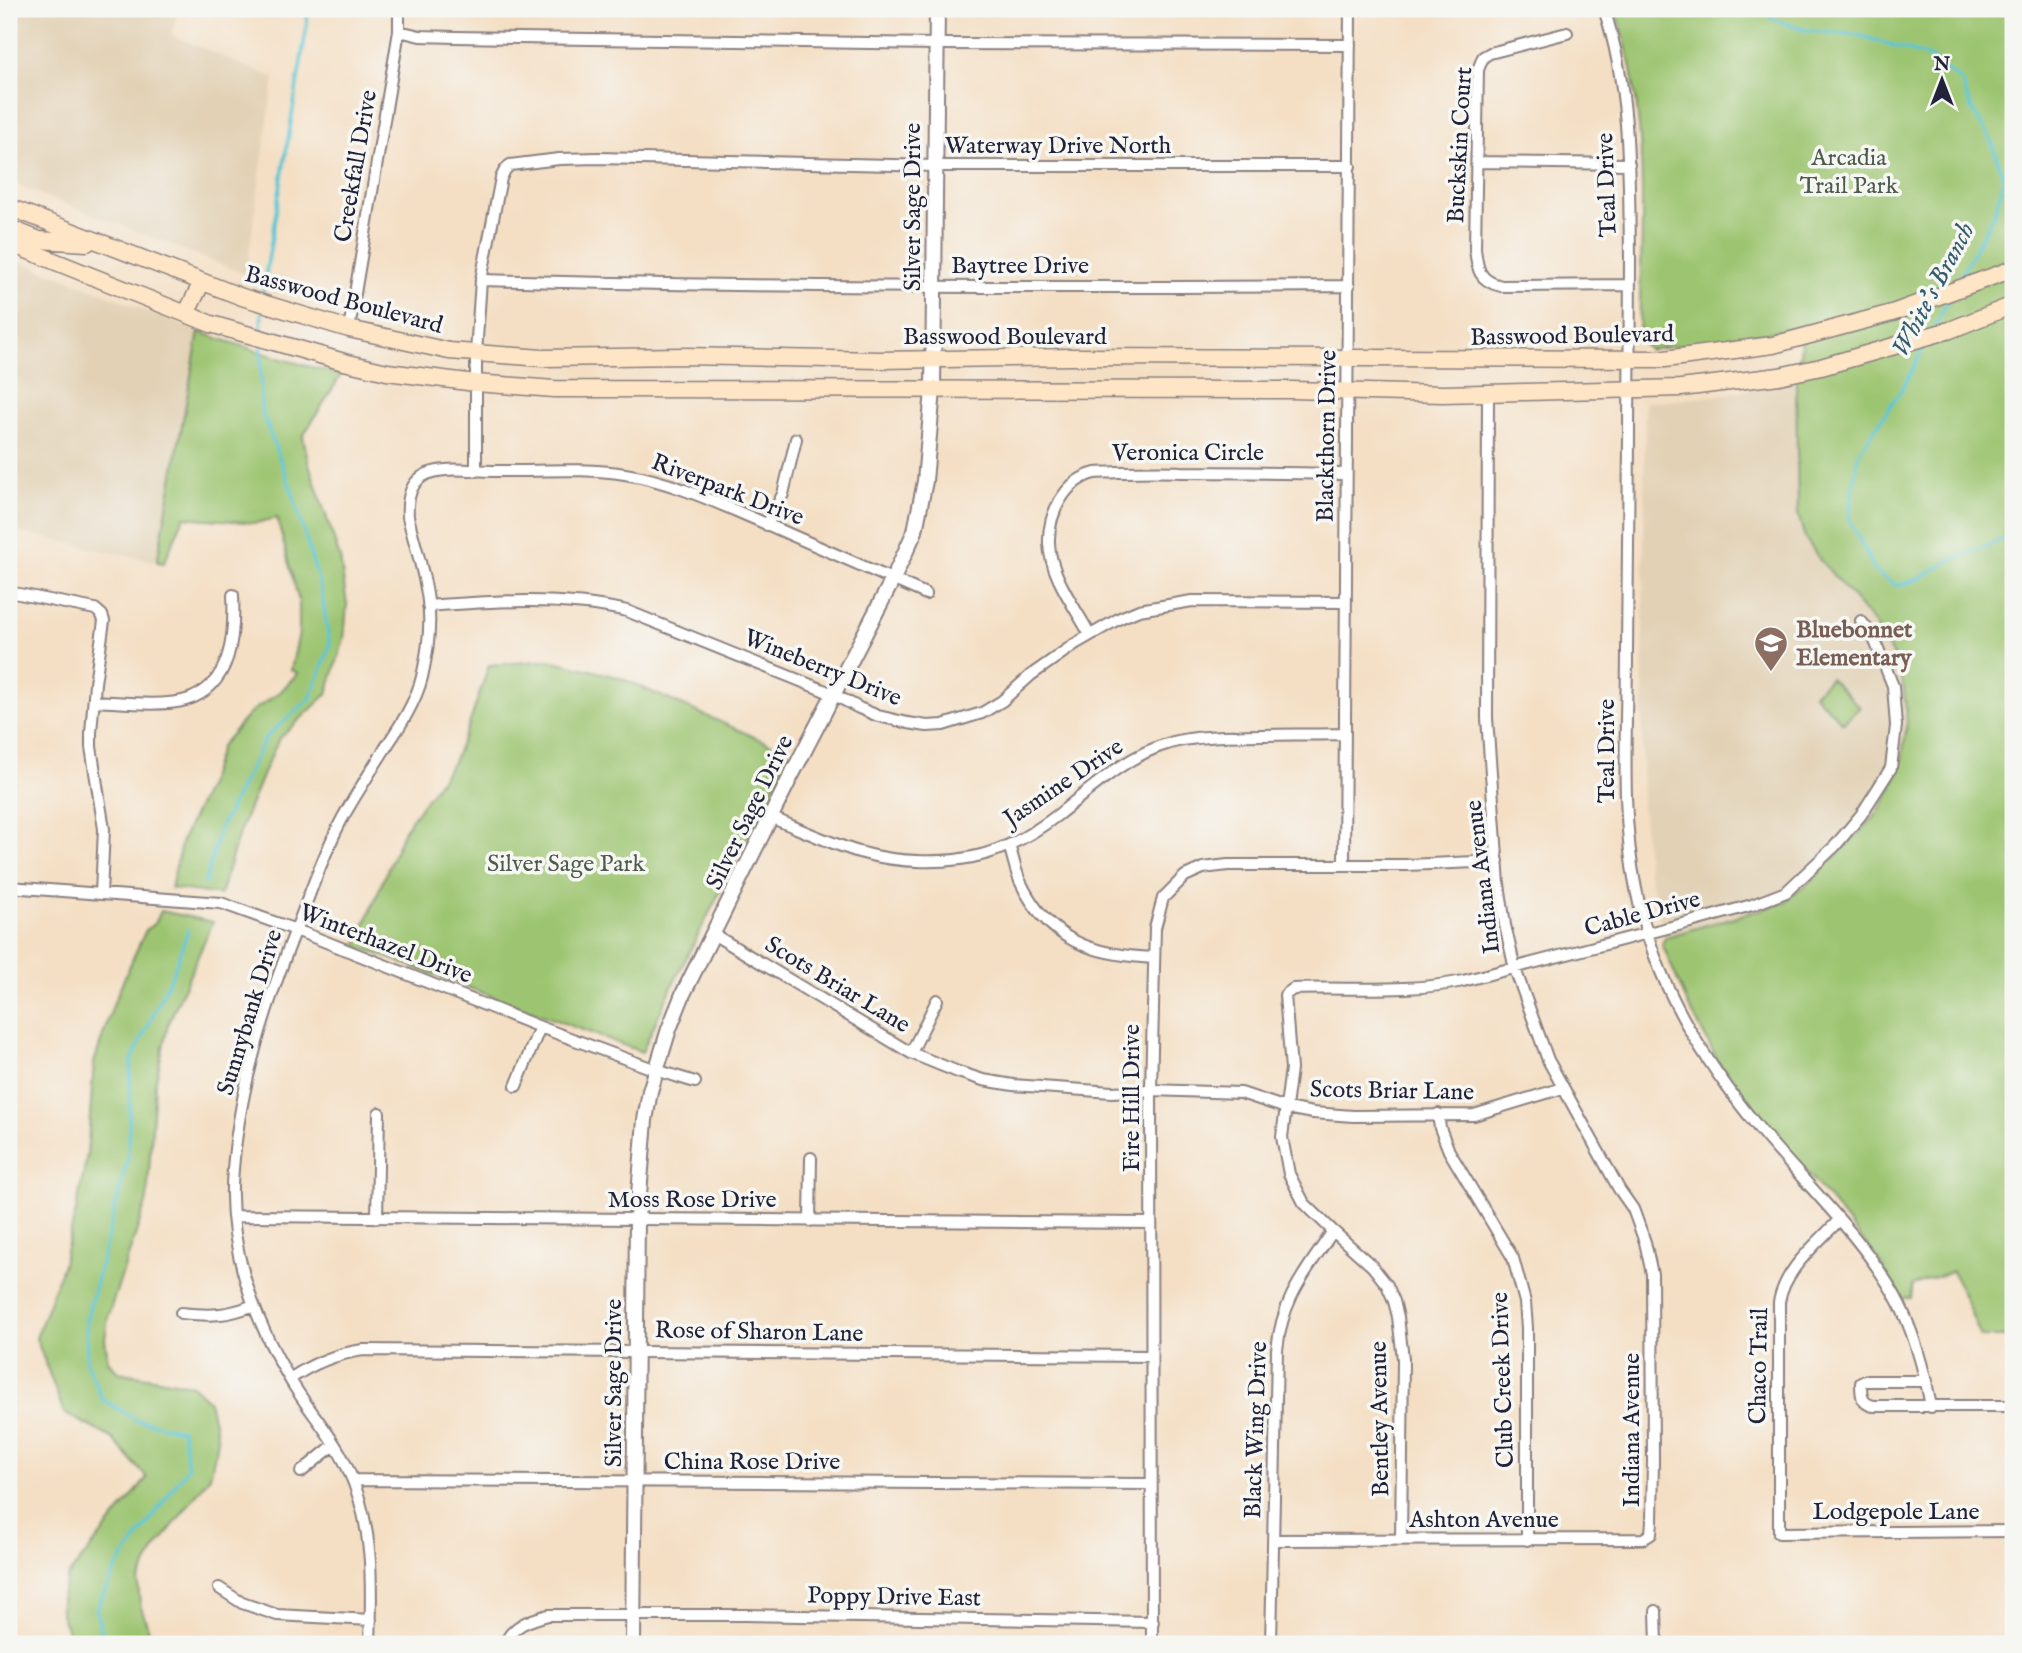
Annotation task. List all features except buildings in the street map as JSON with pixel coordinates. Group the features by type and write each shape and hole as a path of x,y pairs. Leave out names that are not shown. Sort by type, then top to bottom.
{"main road":[{"name":"Basswood Boulevard","path":"9,207 242,297 349,329 449,351 542,359 683,356 1630,360 1699,355 1773,345 1892,313 2013,269"},
{"path":"9,228 39,240 103,243"},
{"path":"9,243 186,314 275,343 387,373 554,389 1488,393 1681,388 1779,376 1821,367 1950,330 2013,305"},
{"path":"186,314 202,282"}],"street":[{"name":"Creekfall Drive","path":"349,329 398,31 399,9"},
{"name":"Silver Sage Drive","path":"633,1644 637,1219 645,1120 668,1029 683,994 915,531 923,493 933,390 936,9"},
{"name":"Blackthorn Drive","path":"1343,864 1350,9"},
{"name":"Teal Drive","path":"1604,9 1621,75 1629,164 1626,809 1635,888 1656,964 1681,1017 1761,1131 1877,1267 1902,1309 1927,1381 1931,1407"},
{"path":"398,31 420,36 455,37 936,44 1350,45"},
{"name":"Buckskin Court","path":"1567,33 1483,57 1478,70 1476,265 1489,283 1501,286 1630,285"},
{"name":"Waterway Drive North","path":"481,280 501,178 505,170 515,164 598,158 936,166 1350,166"},
{"path":"1477,162 1629,164"},
{"path":"477,471 476,353 481,280"},
{"name":"Baytree Drive","path":"481,280 701,285 1349,286"},
{"name":"Indiana Avenue","path":"1488,393 1487,718 1504,925 1515,969 1548,1060 1633,1209 1645,1242 1652,1274 1651,1534"},
{"path":"767,524 783,494 796,439"},
{"name":"Riverpark Drive","path":"418,480 424,474 438,470 578,470 625,474 658,481 767,524 926,594"},
{"name":"Veronica Circle","path":"1090,635 1059,579 1051,559 1049,542 1051,518 1057,503 1078,481 1095,473 1144,471 1346,474"},
{"name":"Sunnybank Drive","path":"370,1644 372,1564 365,1517 347,1465 290,1380 254,1304 236,1242 233,1170 249,1070 281,966 333,836 357,792 397,730 422,679 429,621 428,595 407,506 418,480"},
{"path":"9,592 95,609 104,621 91,747 104,829 101,894"},
{"path":"94,701 172,703 202,693 213,684 230,654 233,595"},
{"name":"Wineberry Drive","path":"428,606 502,600 573,601 627,611 878,716 927,726 943,725 982,713 1002,701 1031,675 1090,635 1139,610 1192,601 1345,602"},
{"name":"Cable Drive","path":"1289,1087 1290,1034 1285,1002 1287,992 1293,989 1391,989 1444,985 1647,934 1752,905 1786,892 1861,816 1891,768 1896,726 1893,686 1873,636 1861,621"},
{"name":"Jasmine Drive","path":"770,817 834,844 883,858 913,861 961,858 985,854 1009,845 1043,827 1126,762 1170,743 1238,735 1345,734"},
{"path":"1009,845 1019,879 1051,927 1067,939 1103,953 1154,958"},
{"name":"Fire Hill Drive","path":"1152,1644 1151,1090 1155,928 1163,898 1185,876 1203,868 1228,865 1408,866 1498,861"},
{"name":"Winterhazel Drive","path":"9,887 220,903 296,930 540,1027 695,1082"},
{"name":"Scots Briar Lane","path":"713,934 911,1053 983,1080 1013,1085 1112,1092 1151,1090 1241,1093 1286,1108 1353,1116 1483,1113 1563,1088"},
{"path":"911,1053 937,1000"},
{"path":"516,1086 540,1027"},
{"name":"Bentley Avenue","path":"1289,1087 1282,1138 1289,1174 1304,1203 1373,1266 1387,1285 1398,1317 1403,1359 1401,1540"},
{"path":"377,1217 379,1113"},
{"name":"Club Creek Drive","path":"1438,1114 1449,1152 1513,1258 1525,1302 1527,1540"},
{"path":"810,1221 811,1158"},
{"name":"Moss Rose Drive","path":"233,1216 1151,1223"},
{"name":"Chaco Trail","path":"1779,1533 1781,1291 1795,1267 1839,1220"},
{"name":"Black Wing Drive","path":"1271,1644 1279,1329 1284,1309 1294,1289 1333,1231"},
{"path":"181,1312 211,1316 235,1312 254,1304"},
{"name":"Rose of Sharon Lane","path":"290,1380 310,1365 340,1353 363,1350 1151,1356"},
{"path":"1927,1381 1865,1381 1861,1383 1861,1393 1863,1401 1874,1406 2013,1406"},
{"path":"301,1472 334,1445"},
{"name":"China Rose Drive","path":"353,1480 1150,1484"},
{"name":"Lodgepole Lane","path":"1779,1533 2013,1531"},
{"name":"Ashton Avenue","path":"1273,1540 1643,1539 1651,1534"},
{"path":"219,1588 242,1603 276,1615 371,1620"},
{"path":"1656,1611 1657,1644"},
{"name":"Poppy Drive East","path":"505,1644 514,1630 528,1621 548,1615 1153,1622"}],"shaded area":[{"path":"9,9 178,9 171,35 274,78 246,274 9,182"},
{"path":"9,258 199,332 157,562 9,530"},
{"name":"Bluebonnet Elementary","path":"1796,382 1798,514 1805,538 1820,560 1874,622 1894,658 1904,689 1907,723 1902,758 1891,790 1874,818 1811,881 1783,903 1665,937 1648,871 1642,806 1645,403 1714,396"}],"green space":[{"name":"Arcadia Trail Park","path":"1615,9 2013,9 2013,1337 1981,1337 1953,1271 1913,1285 1911,1298 1902,1298 1875,1256 1719,1063 1689,1007 1662,944 1665,937 1783,903 1811,881 1874,818 1891,790 1902,758 1907,723 1904,689 1894,658 1874,622 1820,560 1805,538 1798,514 1796,382 1804,327 1650,350 1639,340 1642,173 1639,131 1627,49"},
{"path":"199,332 341,375 303,436 308,461 340,558 347,604 344,639 327,694 279,739 239,833 220,895 171,888 182,840 208,785 221,746 251,712 280,692 298,673 291,670 299,633 299,602 277,518 256,523 184,517 164,563 157,562"},
{"name":"Silver Sage Park","path":"550,660 618,677 791,753 675,980 642,1052 356,946 404,830 453,762 489,665"},
{"path":"1830,678 1860,707 1843,723 1814,694"},
{"path":"161,911 213,922 168,1024 155,1085 147,1200 108,1316 105,1339 108,1361 118,1372 192,1385 209,1401 218,1440 210,1476 154,1551 138,1582 140,1604 149,1631 161,1644 73,1644 61,1614 61,1599 68,1576 147,1478 112,1438 64,1413 36,1338 62,1267 76,1211 87,1155 94,1063 114,1002 133,958 146,930 156,922"}],"waterway":[{"path":"262,297 307,25 307,9"},
{"name":"White's Branch","path":"1758,9 1775,20 1809,31 1858,35 1931,57 1962,82 1971,108 1991,140 2004,180 1995,211 1957,283"},
{"name":"White's Branch","path":"1933,330 1949,299"},
{"path":"261,332 262,308"},
{"path":"205,884 219,830 266,737 310,699 330,646 321,590 292,491 261,410 261,343"},
{"name":"White's Branch","path":"1926,343 1903,387 1858,454 1849,518 1875,571 1897,586 1919,579 1947,562 2013,535"},
{"path":"120,1644 102,1634 96,1609 117,1567 188,1467 182,1430 136,1420 102,1399 87,1364 86,1321 128,1158 131,1062 174,970 188,930"}],"place":[{"name":"Bluebonnet Elementary","path":"1771,673"}]}
